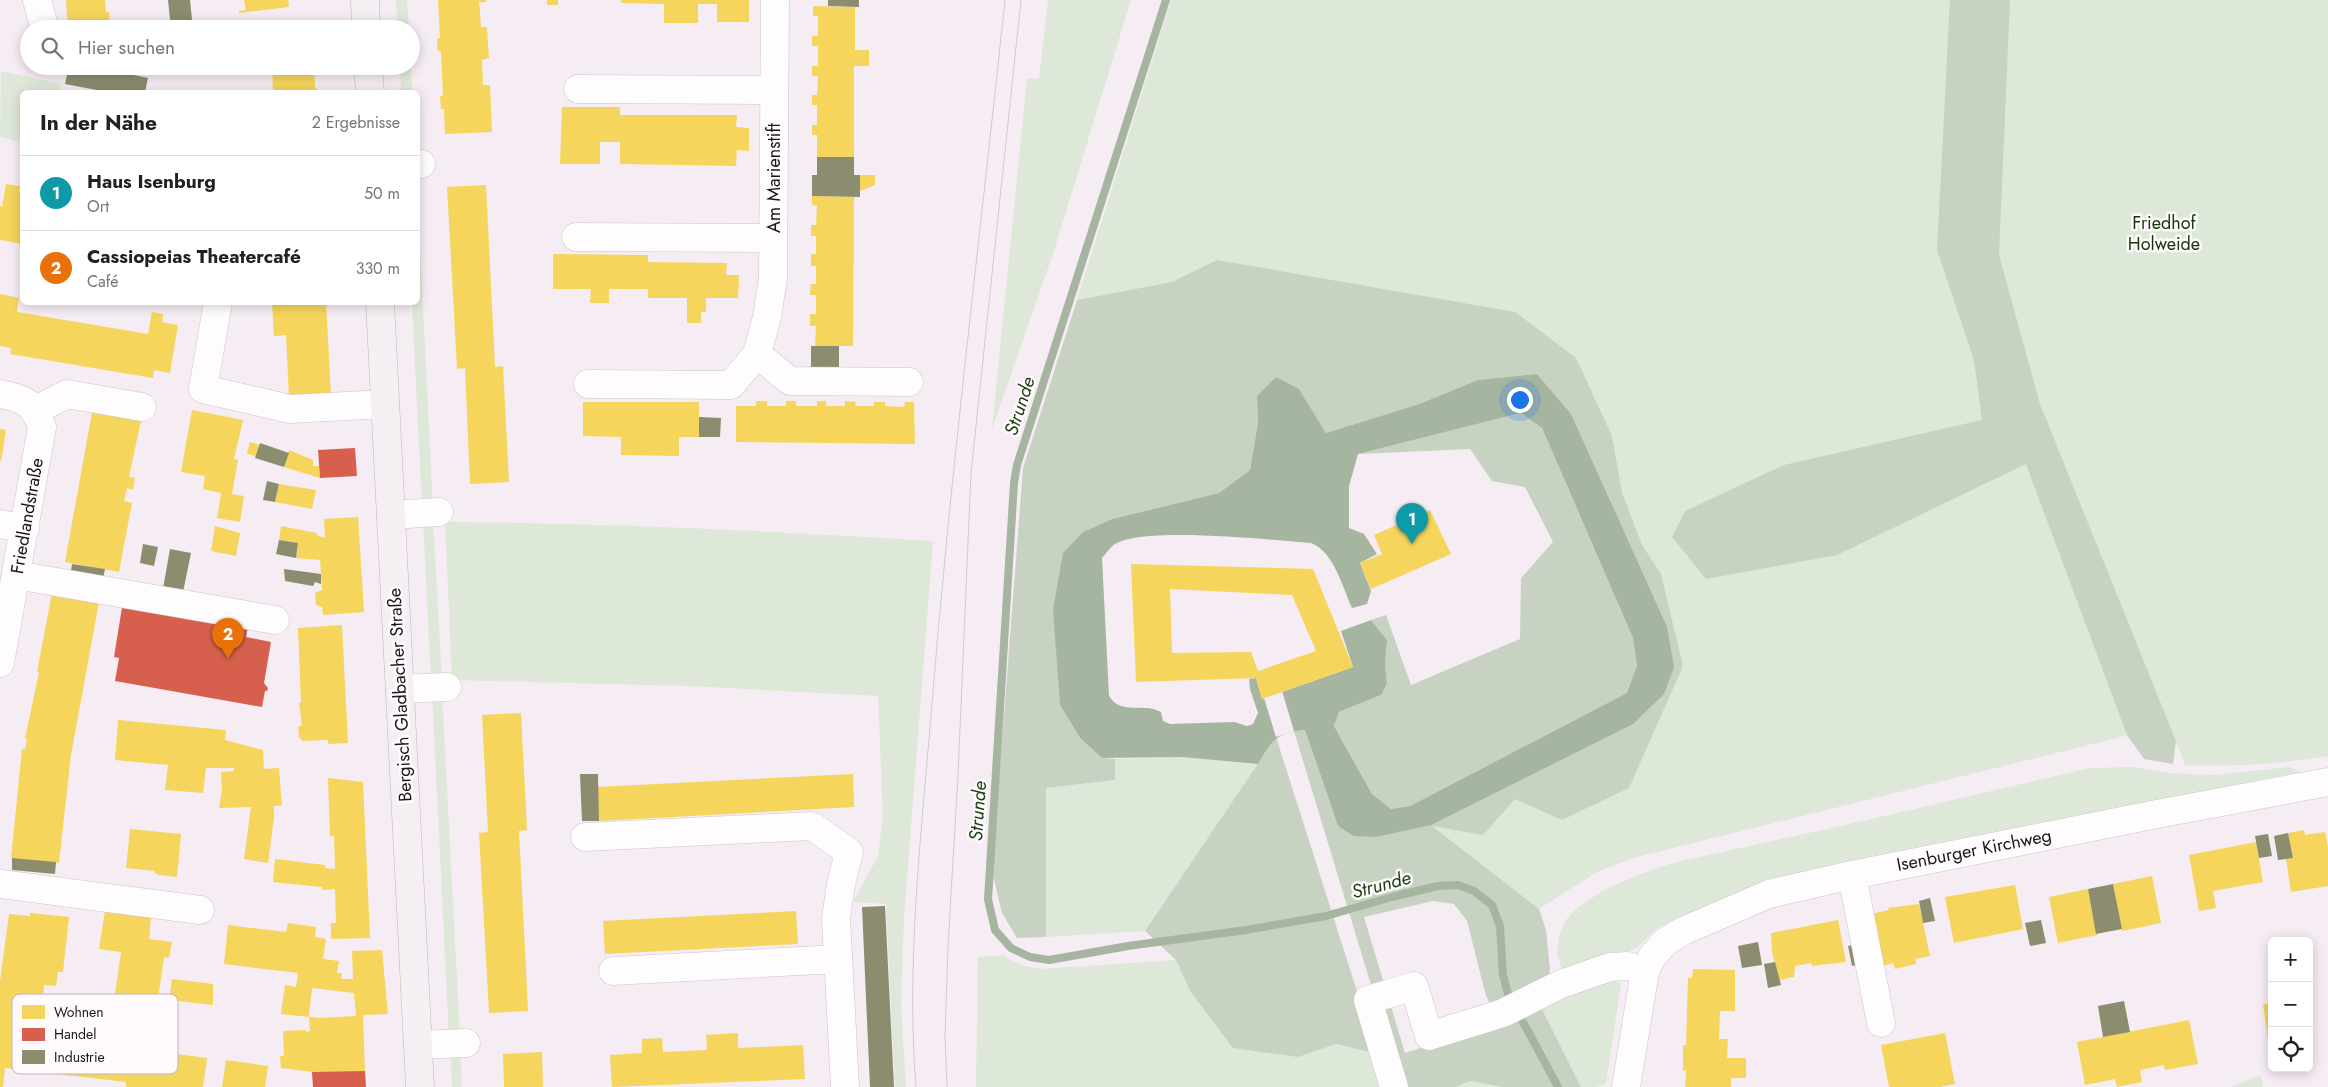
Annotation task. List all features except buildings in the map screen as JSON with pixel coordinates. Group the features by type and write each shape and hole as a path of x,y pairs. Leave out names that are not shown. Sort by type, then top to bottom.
{"main road":[{"path":"365,0 366,20"},
{"path":"369,75 370,90"},
{"name":"Bergisch Gladbacher Straße","path":"380,305 420,1087"}],"street":[{"path":"37,0 42,20"},
{"name":"Am Marienstift","path":"757,354 767,317 773,278 775,0"},
{"path":"578,89 774,90"},
{"path":"576,237 773,238"},
{"path":"217,305 203,389 290,409 386,404"},
{"path":"588,384 731,385 757,354 790,382 909,382"},
{"path":"0,394 22,400 36,410 67,394 142,408"},
{"name":"Friedlandstraße","path":"0,663 16,575 12,527 42,427 36,410"},
{"path":"391,515 439,512"},
{"path":"16,575 275,620"},
{"path":"400,689 448,687"},
{"name":"Isenburger Kirchweg","path":"1645,972 1652,957 1665,942 1683,931 1769,894 1852,874 2328,782"},
{"path":"585,838 812,826 849,852 841,884 836,918 845,1087"},
{"path":"1852,874 1881,1023"},
{"path":"0,884 200,910"},
{"path":"612,970 838,959"},
{"path":"1394,1087 1368,1000 1414,986 1429,1036 1503,1013 1561,984 1610,967 1628,966 1645,972 1626,1087"},
{"path":"418,1045 466,1042"}],"green space":[{"path":"396,0 407,0 408,20 397,20"},
{"path":"1048,0 1131,0 1053,254 992,429 1027,78 1039,79"},
{"name":"Friedhof Holweide","path":"1171,0 2328,0 2328,756 2257,764 2185,765 2176,741 2141,732 1633,858 1597,872 1539,909 1502,920 1431,825 1633,724 1571,414 1077,300"},
{"path":"1,71 61,84 60,90 20,90 20,142 0,137"},
{"path":"400,75 411,75 412,90 401,90"},
{"path":"420,248 433,507 422,507 412,305 420,305"},
{"path":"433,518 442,681 431,682 423,519"},
{"path":"445,522 689,528 933,541 904,917 901,1005 906,1087 895,1087 886,904 853,902 878,856 883,817 878,696 688,686 452,680"},
{"path":"442,692 460,1037 449,1038 432,693"},
{"path":"1182,757 1258,764 1145,931 1046,937 1046,788 1115,780 1115,759"},
{"path":"2132,767 2171,773 2211,775 2290,767 2300,772 1871,856 1765,880 1656,929 1637,948 1564,976 1557,953 1559,936 1565,921 1576,909 1602,891 1635,876 1672,863 2090,768"},
{"path":"1004,955 1017,963 1041,969 1176,960 1190,991 1297,1057 1336,1044 1377,1054 1387,1087 976,1087 978,957"},
{"path":"1609,974 1621,984 1606,1083 1597,1087 1581,1087 1540,1005"},
{"path":"460,1048 462,1087 452,1087 450,1049"},
{"path":"2261,1075 2263,1087 2230,1087"},
{"path":"1470,1081 1502,1085 1503,1087 1456,1087"}],"shaded area":[{"path":"1950,0 2010,0 1999,255 2040,404 2176,741 2173,764 2144,759 2127,735 2026,464 1837,555 1706,579 1672,537 1685,511 1784,465 1982,420 1974,360 1937,250"},
{"path":"1217,260 1515,312 1576,358 1612,436 1622,493 1642,545 1661,574 1683,666 1629,788 1562,820 1515,799 1483,835 1432,826 1539,909 1546,930 1550,970 1540,1005 1581,1087 1503,1087 1470,1081 1456,1087 1402,1087 1294,731 1305,730 1338,826 1353,836 1664,694 1571,414 1537,374 1478,380 1419,404 1326,433 1299,389 1257,396 1258,422 1250,470 1219,493 1112,519 1083,532 1060,705 1080,738 1102,758 1115,759 1115,780 1046,788 1046,937 1017,938 1002,913 992,871 1023,468 1077,300 1172,282","holes":["1433,901 1454,904 1467,921 1486,996 1501,1023 1405,1053 1364,917"]},
{"path":"1537,374 1571,414 1667,627 1674,667 1664,694 1633,724 1431,825 1376,837 1353,836 1338,826 1305,730 1287,733 1276,739 1258,764 1182,757 1102,758 1080,738 1060,705 1053,609 1063,553 1083,532 1112,519 1219,493 1250,470 1258,422 1257,396 1276,377 1299,389 1326,433 1419,404 1478,380","holes":["1521,413 1542,428 1633,638 1637,666 1627,693 1410,806 1391,809 1372,794 1334,726 1339,712 1381,695 1387,684 1385,665 1387,640 1371,620 1341,631 1353,667 1262,699 1256,678 1249,679 1250,689 1258,713 1253,724 1247,726 1234,722 1170,724 1163,721 1161,712 1154,709 1120,706 1109,696 1102,558 1115,544 1130,539 1179,535 1239,537 1311,543 1319,547 1326,554 1341,580 1352,608 1367,604 1371,591 1360,563 1377,554 1364,534 1349,528 1349,486 1358,454"]},
{"path":"1521,413 1542,428 1633,638 1637,666 1628,693 1410,806 1391,809 1372,794 1334,726 1339,712 1381,695 1387,684 1385,665 1387,640 1371,620 1386,615 1411,685 1520,639 1521,578 1553,542 1525,487 1492,481 1470,449 1358,454"},
{"path":"1276,737 1377,1054 1336,1044 1298,1057 1233,1048 1190,991 1176,960 1145,931"}],"pier":[{"path":"1282,691 1294,731 1276,737 1264,698"}],"waterway":[{"name":"Strunde","path":"1166,0 1017,465 1014,483 988,899 995,930 1011,948 1030,957 1049,960 1326,916 1438,886 1458,885 1474,891 1492,905 1500,926 1503,975 1508,994 1558,1087"}],"tram line":[{"path":"916,1087 913,1041 914,948 923,808 947,536 1005,0"},
{"path":"947,1087 945,1037 948,946 958,775 971,473 1021,0"}],"place":[{"name":"Haus Isenburg","path":"1412,544"},
{"name":"Cassiopeias Theatercafé","path":"228,659"}]}
